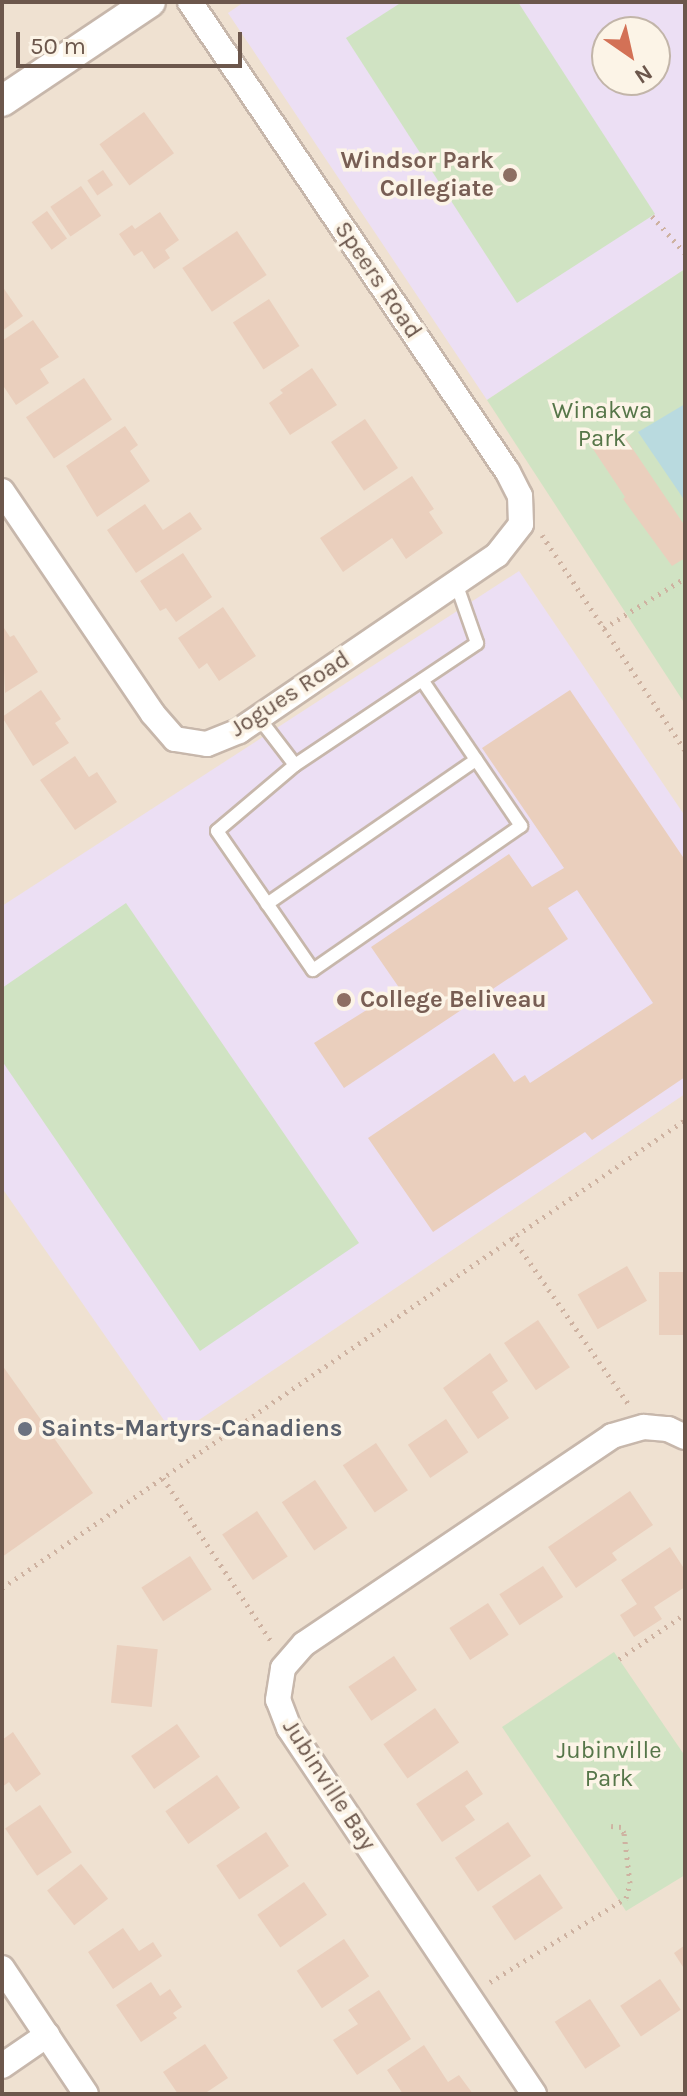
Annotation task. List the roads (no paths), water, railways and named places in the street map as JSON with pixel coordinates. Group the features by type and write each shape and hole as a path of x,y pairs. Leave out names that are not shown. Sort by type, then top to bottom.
{"street":[{"path":"2,101 150,2"},
{"name":"Speers Road","path":"190,2 507,471 520,496 521,524"},
{"name":"Jogues Road","path":"2,491 153,714 175,739 207,744 239,731 259,718 497,555 521,524"},
{"name":"Jubinville Bay","path":"534,2094 289,1728 278,1700 286,1664 304,1644 612,1436 644,1427 668,1429 685,1437"},
{"path":"2,1968 86,2094"},
{"path":"2,2066 47,2035"}],"lane":[{"path":"422,680 521,826 313,970 217,831 295,765 477,643 456,583"},
{"path":"259,718 295,765"},
{"path":"267,904 476,760"}],"water":[{"path":"685,404 685,501 638,432"}],"place":[{"name":"Windsor Park Collegiate","path":"510,175"},
{"name":"College Beliveau","path":"344,1000"},
{"name":"Saints-Martyrs-Canadiens","path":"25,1429"}],"park label":[{"name":"Winakwa Park","path":"602,425"},
{"name":"Jubinville Park","path":"609,1765"}]}
